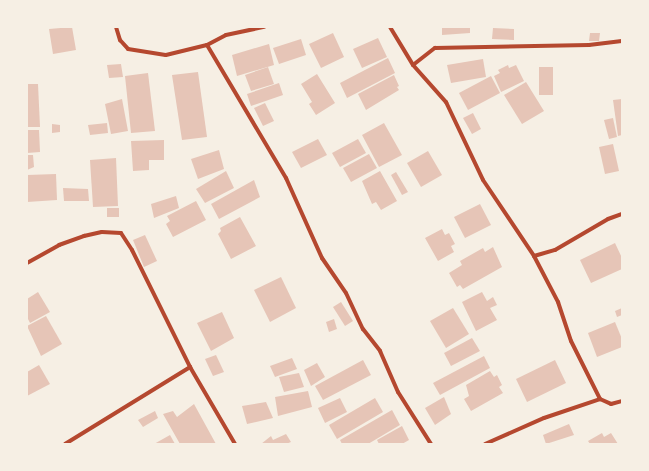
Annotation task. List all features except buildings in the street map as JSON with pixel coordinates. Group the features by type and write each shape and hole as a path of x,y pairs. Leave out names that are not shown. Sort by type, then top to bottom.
{"street":[{"path":"116,27 120,40 128,49 166,56 207,45 226,35 264,27"},
{"path":"390,27 413,66 446,102 480,174 534,256 558,302 571,341 600,399 611,404 622,401"},
{"path":"413,66 435,48 589,45 622,41"},
{"path":"207,45 286,178 322,258 346,293 363,329 380,351 398,392 431,444"},
{"path":"534,256 554,250 608,219 622,214"},
{"path":"27,263 59,245 84,236 102,232 121,233 132,250 190,367 235,444"},
{"path":"65,444 190,367"},
{"path":"485,444 544,418 600,399"}]}
